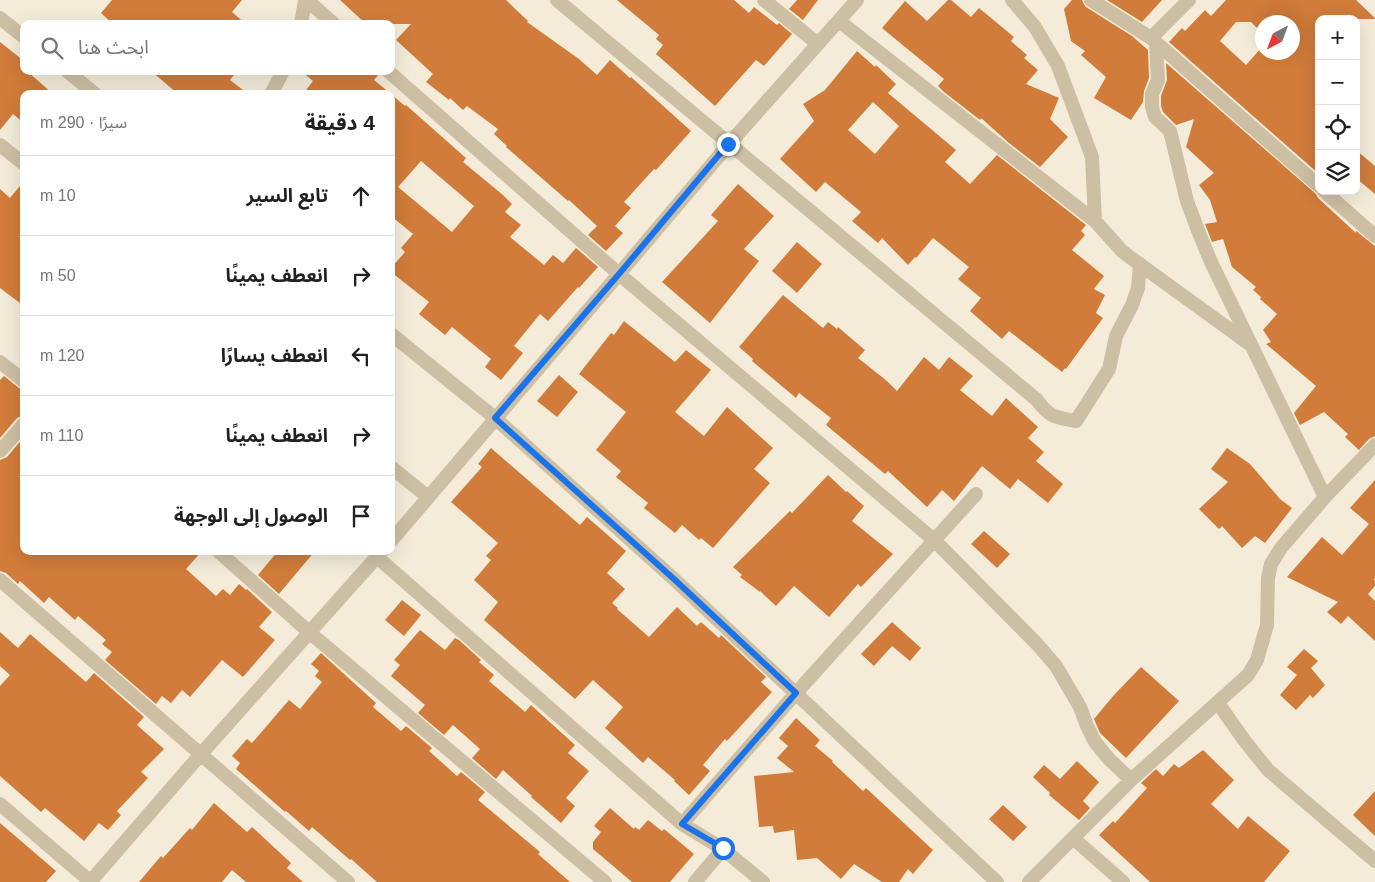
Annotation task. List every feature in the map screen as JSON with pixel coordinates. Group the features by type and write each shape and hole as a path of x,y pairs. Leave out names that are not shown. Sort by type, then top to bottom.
{"street":[{"path":"302,20 306,0 329,20"},
{"path":"557,0 1037,400 1044,410 1054,417 1076,421 1109,369 1116,336 1132,305 1138,288 1140,264"},
{"path":"764,0 818,44"},
{"path":"395,536 728,144 857,0"},
{"path":"1012,0 1035,28 1058,66 1092,157 1095,221"},
{"path":"1091,0 1154,40 1315,182"},
{"path":"1188,0 1154,40 1158,80 1152,94 1152,107 1155,117 1170,131 1187,201 1211,262 1325,497"},
{"path":"0,18 20,34"},
{"path":"838,21 1095,221 1122,251 1251,344"},
{"path":"71,75 90,90"},
{"path":"273,90 281,75"},
{"path":"393,75 619,274 934,540 1056,666 1080,707 1095,742 1109,759 1131,780"},
{"path":"0,145 20,161"},
{"path":"1329,195 1375,236"},
{"path":"395,337 495,418 675,580 997,882"},
{"path":"0,362 20,378"},
{"path":"0,451 20,428"},
{"path":"1029,882 1131,780 1248,675 1257,660 1267,625 1268,578 1271,564 1281,548 1325,497 1375,445"},
{"path":"395,470 428,498"},
{"path":"682,824 796,693 976,494"},
{"path":"222,555 309,632 605,882"},
{"path":"0,804 90,882 201,754 379,555"},
{"path":"381,555 682,824 723,848 763,882"},
{"path":"0,580 348,882"},
{"path":"1218,703 1268,770 1375,862"},
{"path":"1073,838 1123,882"},
{"path":"695,882 723,848"}],"building":[{"path":"112,0 242,0 232,12 241,20 109,20 101,13"},
{"path":"340,0 506,0 527,22 579,59 597,75 610,60 691,131 624,202 631,208 615,226 623,233 606,251 588,235 597,226 506,147 494,134 498,129 467,106 463,110 450,98 449,100 426,82 433,74 396,40 411,24 395,24 395,20 362,20"},
{"path":"617,0 734,0 749,13 754,7 792,34 764,66 756,60 715,106 656,54 663,45 656,39 659,35"},
{"path":"797,0 818,0 803,20 789,9"},
{"path":"948,0 951,0 971,17 979,8 1014,37 1011,41 1027,55 1024,58 1038,70 1026,84 1059,98 1050,119 1068,137 1040,167 981,118 980,120 944,92 938,86 944,79 882,28 905,1 927,21"},
{"path":"1072,0 1082,0 1086,7 1132,36 1148,50 1149,78 1144,91 1143,102 1131,120 1094,98 1106,77 1081,55 1085,51 1071,41 1064,9"},
{"path":"1107,0 1162,0 1142,22"},
{"path":"1226,0 1356,0 1375,18 1360,19 1360,15 1315,15 1315,170 1169,42 1182,28 1185,31 1205,10 1211,16"},
{"path":"0,42 20,58 20,75 32,75 48,90 20,90 20,120 13,114 0,130"},
{"path":"857,51 875,67 876,65 896,84 888,93 956,150 945,162 970,184 997,155 1086,225 1081,231 1085,235 1072,250 1104,276 1094,289 1105,295 1096,313 1103,318 1066,369 1062,372 1009,331 1002,339 970,311 981,298 958,279 969,267 933,238 908,265 882,238 878,243 852,221 861,212 825,182 816,192 780,159 814,121 803,104 825,90","holes":["873,102 899,126 875,154 848,130"]},
{"path":"1166,63 1315,193 1356,233 1356,231 1375,246 1375,436 1369,439 1359,450 1345,437 1348,434 1324,412 1300,425 1294,413 1316,386 1266,344 1271,342 1263,330 1277,314 1253,290 1256,287 1232,267 1223,239 1212,242 1205,224 1217,222 1210,200 1199,185 1214,173 1186,147 1194,119 1176,125 1163,112 1161,96 1167,80"},
{"path":"156,75 234,75 230,80 243,90 173,90"},
{"path":"306,75 378,75 374,80 386,90 306,90 313,81"},
{"path":"395,97 466,158 463,162 512,204 505,212 521,225 510,237 544,265 553,255 563,263 576,248 598,267 548,321 540,314 514,346 523,353 501,380 485,367 491,359 452,327 445,335 419,314 429,302 395,275 395,263 405,252 401,248 413,234 395,219","holes":["421,161 474,206 452,232 398,187"]},
{"path":"1360,153 1375,166 1375,194 1360,181"},
{"path":"738,184 774,216 744,249 759,261 710,323 662,282 718,221 711,215"},
{"path":"20,186 20,303 0,288 0,189 10,198"},
{"path":"797,242 822,264 797,293 772,271"},
{"path":"783,295 823,328 828,322 837,329 838,327 865,350 858,358 897,391 924,357 939,370 949,357 973,376 960,390 992,416 1006,398 1038,427 1028,438 1044,452 1036,461 1063,484 1048,503 1018,479 1010,489 982,466 954,501 942,490 927,507 888,471 885,474 826,425 831,418 799,393 796,398 752,361 753,359 739,347"},
{"path":"624,321 675,362 686,350 711,370 675,412 704,436 727,407 773,448 754,469 770,483 713,548 701,538 699,540 682,525 675,533 644,508 648,503 616,477 621,471 596,450 626,412 579,374 611,333 614,335"},
{"path":"559,375 578,392 557,417 537,401"},
{"path":"4,376 20,388 20,417 0,438 0,380"},
{"path":"20,442 20,555 198,555 186,569 216,596 223,589 230,595 239,584 247,589 272,612 259,627 275,640 243,677 222,660 190,697 182,690 171,703 162,696 156,704 105,660 112,652 102,644 106,640 78,616 75,620 49,597 44,603 20,581 18,584 6,573 0,571 0,460 7,457"},
{"path":"491,448 580,525 587,517 626,551 607,573 625,589 612,603 649,637 677,607 697,626 701,622 719,638 721,635 766,677 761,682 772,692 727,741 725,739 703,765 710,771 689,795 648,757 643,763 605,728 623,707 593,680 575,699 484,620 498,602 474,580 491,560 486,556 498,543 451,502 482,467 478,464"},
{"path":"1227,448 1250,464 1280,499 1292,508 1265,543 1255,536 1242,548 1222,526 1219,529 1199,509 1228,482 1211,469"},
{"path":"828,475 864,506 852,521 893,554 861,587 858,584 829,617 794,586 776,606 760,591 740,577 742,575 733,567 790,511 792,513"},
{"path":"1375,480 1375,586 1368,594 1375,601 1375,641 1348,616 1341,624 1327,612 1338,602 1287,577 1322,537 1342,555 1369,524 1350,508"},
{"path":"984,531 1010,554 997,568 971,544"},
{"path":"275,555 312,555 279,594 258,575"},
{"path":"402,600 421,615 404,636 385,620"},
{"path":"892,622 921,648 910,661 892,646 874,666 861,654"},
{"path":"420,630 445,650 455,638 459,640 494,675 489,681 525,712 531,705 575,745 568,753 589,771 566,798 575,806 561,823 503,770 496,779 472,758 480,749 453,725 444,735 418,713 425,705 391,676 400,665 394,660"},
{"path":"0,632 18,648 30,634 86,682 94,673 144,717 137,725 164,749 141,772 148,778 117,811 121,815 108,830 99,823 84,841 45,808 41,812 0,776 0,686 10,675 0,666"},
{"path":"1304,649 1318,661 1311,668 1325,685 1313,698 1310,695 1296,710 1280,695 1297,675 1287,667"},
{"path":"321,653 376,703 373,707 401,731 406,726 432,748 429,751 457,776 461,772 485,792 478,800 540,852 538,854 570,882 377,882 312,827 309,831 285,812 236,769 240,763 232,756 247,739 252,743 289,700 300,709 322,682 315,676 319,671 311,664"},
{"path":"1141,667 1179,701 1126,758 1100,733 1094,719"},
{"path":"796,718 820,740 815,746 863,791 866,788 933,850 913,874 908,869 899,882 882,882 854,864 841,879 817,858 797,860 794,830 774,833 773,826 759,827 754,776 794,772 777,758 788,746 779,738"},
{"path":"1203,750 1234,780 1211,804 1238,829 1248,816 1290,851 1264,882 1150,882 1099,835 1113,821 1115,823 1147,788 1141,783 1156,769 1163,776 1174,764 1179,768"},
{"path":"1077,761 1099,782 1083,801 1090,808 1079,820 1049,795 1050,793 1033,777 1044,765 1060,779"},
{"path":"1375,791 1375,836 1353,815"},
{"path":"214,803 247,832 252,827 291,863 287,868 303,882 246,882 232,870 222,882 139,882 161,856 163,858 190,828 192,830"},
{"path":"1003,805 1027,827 1013,841 989,819"},
{"path":"610,808 634,829 635,827 639,830 648,820 662,831 664,829 694,854 670,882 632,882 593,849 593,842 601,832 594,826"},
{"path":"0,823 56,871 46,882 0,882"}],"route":[{"path":"723,848 682,824 796,693 675,580 495,418 728,144"}]}
